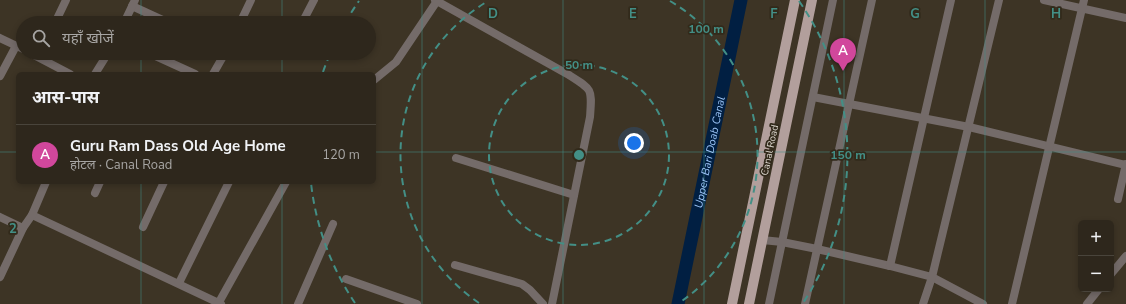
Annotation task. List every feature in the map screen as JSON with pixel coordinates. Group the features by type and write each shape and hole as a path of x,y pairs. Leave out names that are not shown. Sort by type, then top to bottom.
{"main road":[{"name":"Canal Road","path":"732,304 795,0"},
{"name":"Canal Road","path":"749,304 812,0"}],"street":[{"path":"58,16 66,0"},
{"path":"243,16 251,0"},
{"path":"306,16 314,0"},
{"path":"376,78 396,62 436,0 588,87 592,96 590,117 552,304"},
{"path":"769,304 833,0"},
{"path":"805,304 872,0"},
{"path":"890,266 951,0"},
{"path":"923,304 932,277 999,0"},
{"path":"1044,0 1083,4 1126,18"},
{"path":"127,16 133,3 156,16"},
{"path":"1012,304 1083,4"},
{"path":"0,38 16,46"},
{"path":"0,76 16,52"},
{"path":"48,60 67,72"},
{"path":"96,72 104,60"},
{"path":"164,60 191,72"},
{"path":"214,72 221,60"},
{"path":"813,97 969,127 1126,165 1118,199"},
{"path":"456,158 574,195"},
{"path":"0,277 23,228 32,215 45,184"},
{"path":"95,193 99,184"},
{"path":"143,227 163,184"},
{"path":"179,283 227,184"},
{"path":"32,215 179,283 219,304 285,184"},
{"path":"0,217 23,228"},
{"path":"298,304 333,224"},
{"path":"762,240 782,242 817,249 932,277 983,304"},
{"path":"1114,270 1126,256"},
{"path":"456,266 522,284 543,304"},
{"path":"346,279 417,304"},
{"path":"1087,304 1097,292"}],"waterway":[{"name":"Upper Bari Doab Canal","path":"678,304 741,0"}],"place":[{"name":"Guru Ram Dass Old Age Home","path":"843,71"}]}
